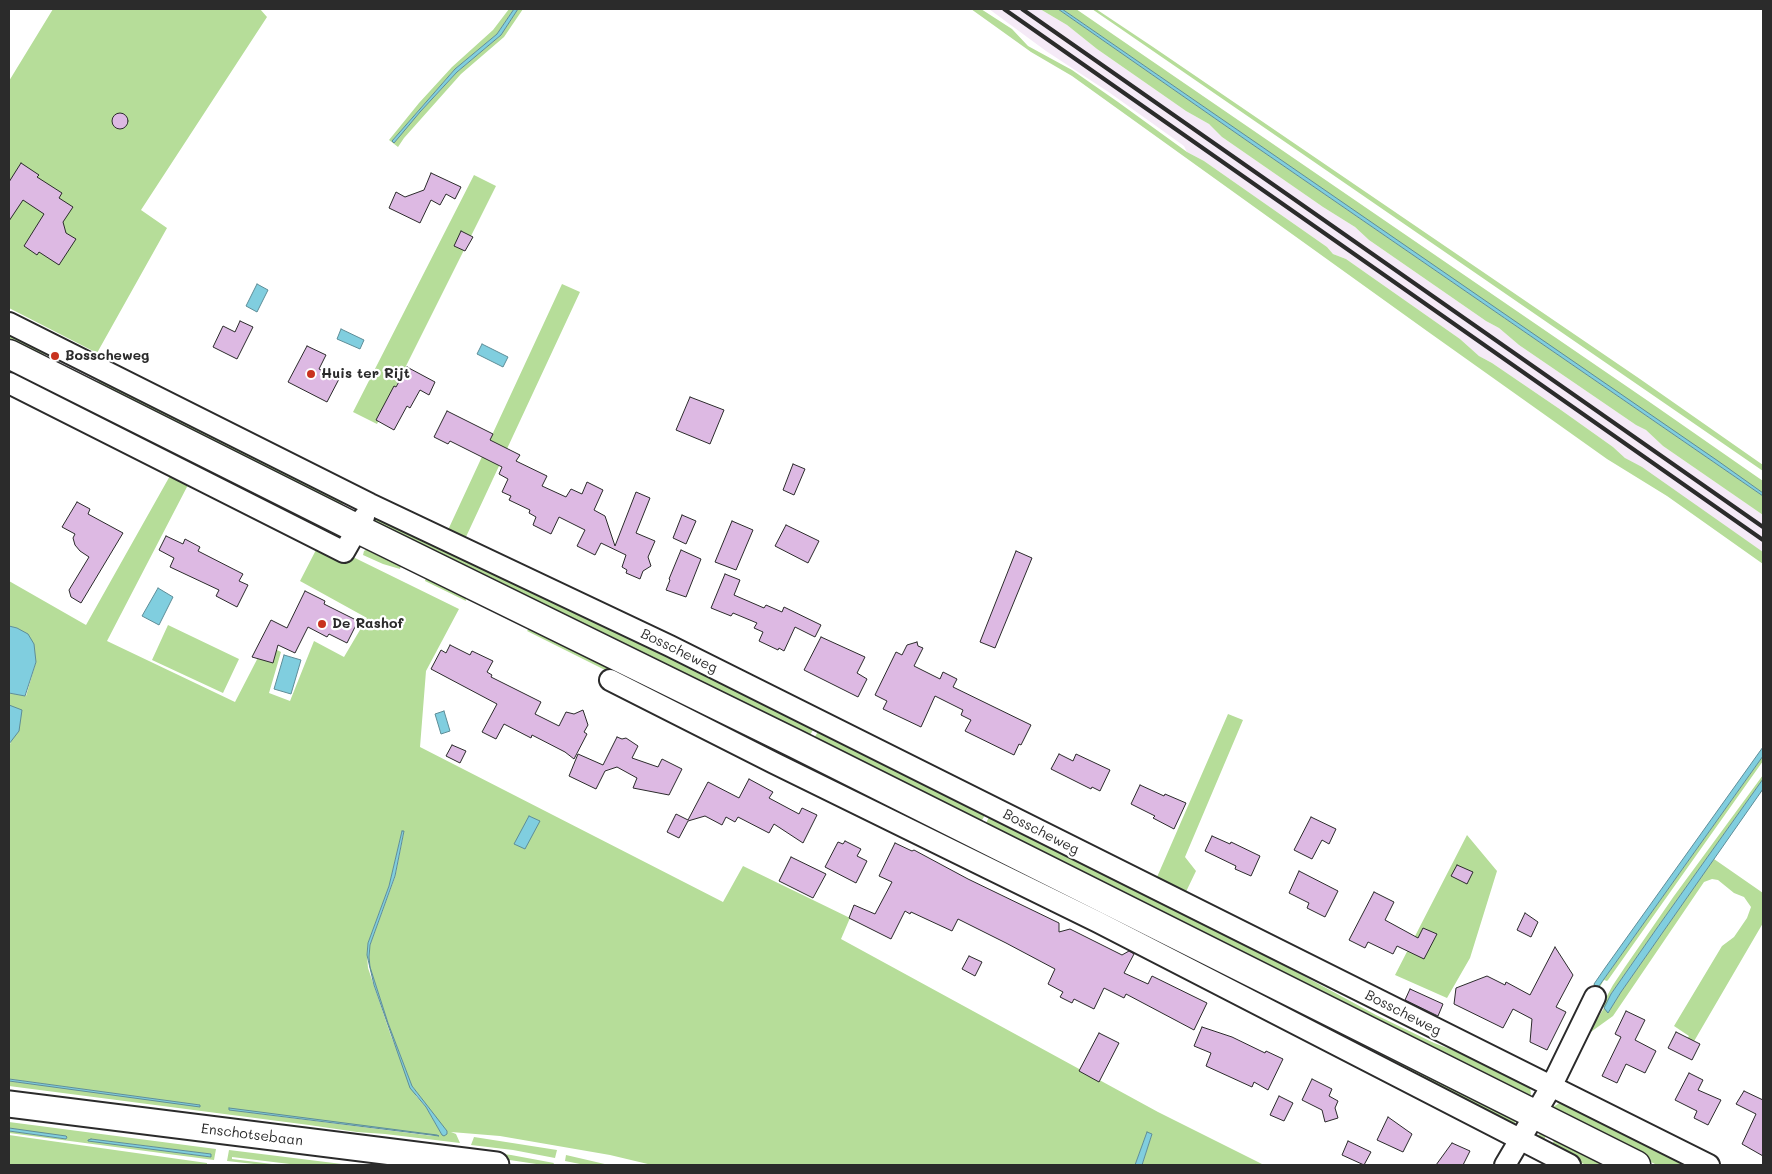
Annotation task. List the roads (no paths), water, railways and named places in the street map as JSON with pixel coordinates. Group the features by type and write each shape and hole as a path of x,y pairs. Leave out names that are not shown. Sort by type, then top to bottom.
{"main road":[{"path":"9,354 358,529 780,751 1534,1114 1636,1165"}],"street":[{"name":"Bosscheweg","path":"9,323 370,504 670,646 1709,1165"},
{"path":"9,383 344,552 370,504"},
{"path":"610,680 780,751 1098,922 1570,1165"},
{"path":"1505,1165 1550,1087 1595,997"},
{"name":"Enschotsebaan","path":"9,1104 496,1165"}],"water":[{"path":"514,9 518,9 501,35 457,72 394,143 392,141 455,69 497,34"},
{"path":"1058,9 1062,9 1718,461 1763,493 1763,496 1246,140"},
{"path":"257,284 268,290 257,312 246,306"},
{"path":"341,329 364,340 360,349 337,339"},
{"path":"482,344 508,357 503,367 477,354"},
{"path":"158,588 173,597 159,625 142,616"},
{"path":"9,626 28,634 34,644 36,662 25,696 9,693"},
{"path":"284,655 301,660 291,694 274,689"},
{"path":"9,705 22,710 19,731 9,744"},
{"path":"444,711 450,731 441,734 435,714"},
{"path":"1763,747 1763,756 1599,986 1596,987 1594,984 1605,968"},
{"path":"1763,779 1763,789 1608,1013 1604,1008 1611,994"},
{"path":"529,816 540,821 525,849 514,844"},
{"path":"402,831 404,831 395,876 370,945 370,967 388,1023 412,1086 447,1131 447,1134 444,1136 426,1107 410,1088 374,985 367,955 368,943 389,886"},
{"path":"9,1079 200,1105 200,1107 9,1081"},
{"path":"229,1108 437,1135 439,1136 229,1110"},
{"path":"9,1128 67,1137 66,1139 9,1131"},
{"path":"1147,1132 1152,1134 1142,1165 1135,1165"},
{"path":"91,1139 211,1154 211,1157 88,1141"}],"railway":[{"path":"1004,9 1763,540"},
{"path":"1022,9 1763,527"}],"place":[{"name":"Bosscheweg","path":"55,356"},
{"name":"Huis ter Rijt","path":"311,374"},
{"name":"De Rashof","path":"322,624"}]}
